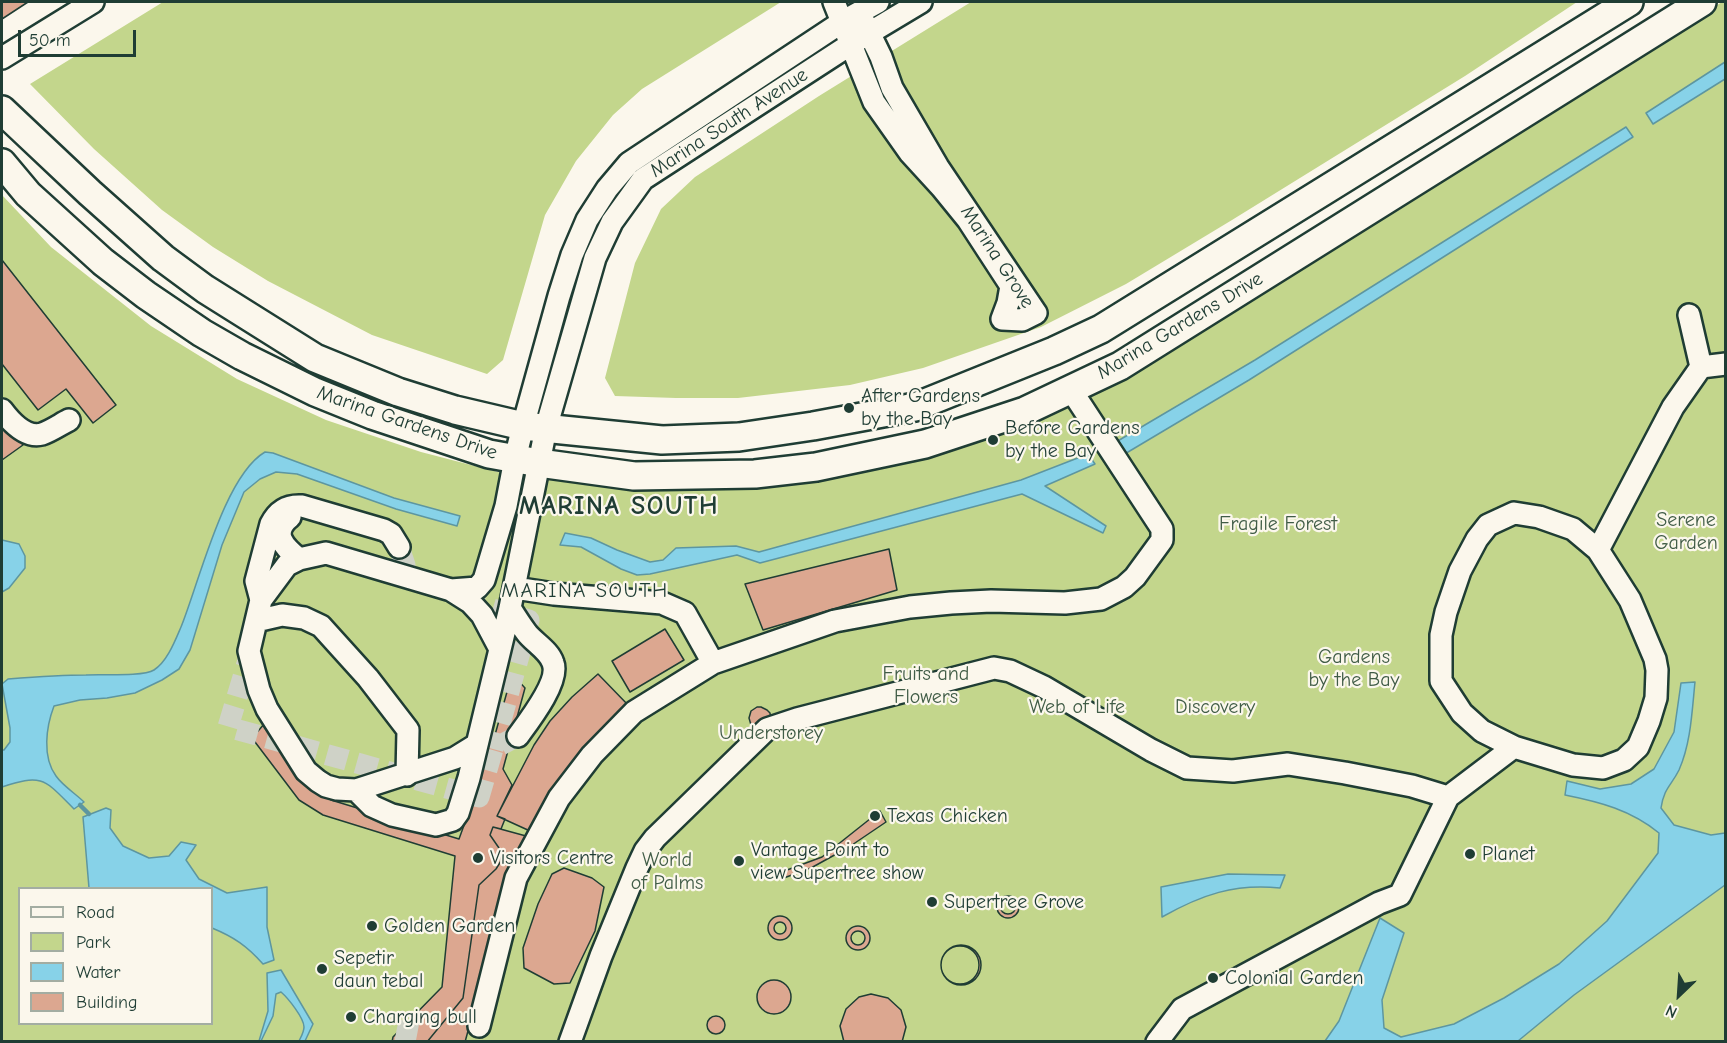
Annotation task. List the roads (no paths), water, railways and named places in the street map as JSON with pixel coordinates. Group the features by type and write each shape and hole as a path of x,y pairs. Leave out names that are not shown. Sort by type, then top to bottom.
{"main road":[{"name":"Marina Gardens Drive","path":"2,110 163,258 205,289 315,358 398,392 455,410 535,427 662,440 716,439 813,426 915,407 1054,351 1101,328 1629,2"},
{"name":"Marina Gardens Drive","path":"2,163 28,194 103,262 146,295 212,338 261,366 315,392 489,454 634,476 755,474 816,467 925,444 1025,411 1120,366 1702,2"}],"street":[{"path":"2,58 93,2"},
{"name":"Marina Grove","path":"834,2 852,12 869,33 892,88 938,167 1036,313 1022,320 1002,320 1011,286 968,220 910,153 874,102 851,44 852,12"},
{"name":"Marina South Avenue","path":"535,427 559,296 572,255 587,220 607,189 629,164 852,12 878,2"},
{"name":"Marina South Avenue","path":"535,427 595,258 612,222 643,179 851,44 921,2"},
{"path":"1689,315 1701,367"},
{"path":"1598,550 1673,407 1701,367 1725,364"},
{"path":"479,1026 516,878 559,798 592,755 634,712 713,663 835,621 874,612 951,603 991,601 1065,603 1101,599 1124,587 1144,567 1162,540 1163,533 1072,388"},
{"path":"2,410 10,421 30,434 43,434 69,420"},
{"path":"356,790 372,806 392,815 436,825 453,820 458,813 469,778 513,598 527,461 535,427"},
{"path":"452,590 477,588 484,580 506,506 527,461"},
{"path":"261,600 256,581 271,524 275,515 283,509 302,506 384,530 391,534 395,549 377,535 301,514 292,515 280,530 280,538 285,548 299,559"},
{"path":"1514,513 1539,517 1573,530 1598,550 1630,600 1658,670 1656,698 1638,747 1624,760 1603,768 1573,765 1514,747 1482,731 1462,713 1441,681 1441,635 1446,612 1460,571 1477,539 1488,525 1514,513"},
{"path":"476,746 455,758 356,790 327,786 306,771 267,709 259,690 249,651 261,600 287,565 299,559 326,553 452,590 470,602 482,615 500,649"},
{"path":"513,598 554,594 662,603 685,613 713,663"},
{"path":"513,598 526,633 553,662 554,671 552,682 518,736"},
{"path":"256,621 282,615 304,618 321,626 368,678 408,730 407,775"},
{"path":"570,1041 606,945 645,852 655,838 767,729 797,719 994,668 1010,671 1044,687 1151,750 1188,768 1233,771 1288,764 1412,786 1448,797"},
{"path":"1158,1041 1182,1009 1379,903 1400,895 1448,797 1514,747"}],"water":[{"path":"1725,62 1725,79 1653,124 1646,113"},
{"path":"1626,127 1633,137 1249,380 1123,455 1116,442 1255,360"},
{"path":"265,452 394,498 460,516 457,526 396,509 297,474 276,472 260,479 244,492 222,545 190,650 179,669 135,693 80,700 54,706 47,732 49,760 59,780 84,802 74,809 56,791 35,780 26,780 2,787 2,750 10,742 10,728 2,684 8,679 18,678 141,674 159,666 170,651 181,627 225,506 250,465"},
{"path":"1088,454 1095,464 1045,486 1106,526 1103,533 1022,494 760,563 737,555 637,575 581,547 560,545 565,533 591,538 650,562 663,560 676,548 736,546 759,552 1021,480"},
{"path":"2,540 19,544 25,556 25,568 9,588 2,592"},
{"path":"1695,682 1686,749 1679,770 1664,796 1661,808 1674,825 1711,835 1725,833 1725,885 1574,995 1518,1041 1325,1041 1339,1021 1380,918 1404,933 1382,1000 1384,1028 1401,1037 1454,1024 1504,998 1559,964 1607,921 1658,853 1659,833 1637,818 1615,808 1565,795 1567,781 1600,789 1631,784 1654,769 1674,732 1681,683"},
{"path":"106,808 111,810 110,828 123,846 149,858 169,856 181,842 196,845 186,860 199,879 227,893 267,887 267,927 274,960 263,964 240,943 213,928 213,887 89,887 83,817"},
{"path":"1228,874 1285,875 1280,888 1248,887 1219,892 1191,902 1162,917 1161,887"},
{"path":"281,970 313,1024 305,1041 299,1041 304,1029 303,1023 281,992 276,994 273,1016 259,1041 268,1011 267,973"}],"waterway":[{"path":"80,805 89,814"}],"tunnel":[{"path":"399,547 405,565 404,584"},
{"path":"463,600 529,620 493,749"},
{"path":"252,647 228,727 479,797 493,749 518,736"},
{"path":"405,1042 409,1021"}],"place":[{"name":"After Gardens by the Bay","path":"849,408"},
{"name":"Before Gardens by the Bay","path":"993,440"},
{"name":"Texas Chicken","path":"875,816"},
{"name":"Planet","path":"1470,854"},
{"name":"Visitors Centre","path":"478,858"},
{"name":"Vantage Point to view Supertree show","path":"739,861"},
{"name":"Supertree Grove","path":"932,902"},
{"name":"Golden Garden","path":"372,926"},
{"name":"Sepetir daun tebal","path":"322,969"},
{"name":"Colonial Garden","path":"1213,978"},
{"name":"Charging bull","path":"351,1017"}],"district":[{"name":"MARINA SOUTH","path":"619,507"},
{"name":"MARINA SOUTH","path":"585,591"}],"park label":[{"name":"Fragile Forest","path":"1278,524"},
{"name":"Serene Garden","path":"1686,532"},
{"name":"Gardens by the Bay","path":"1354,668"},
{"name":"Fruits and Flowers","path":"926,686"},
{"name":"Web of Life","path":"1077,707"},
{"name":"Discovery","path":"1215,707"},
{"name":"Understorey","path":"771,733"},
{"name":"World of Palms","path":"667,872"}]}
